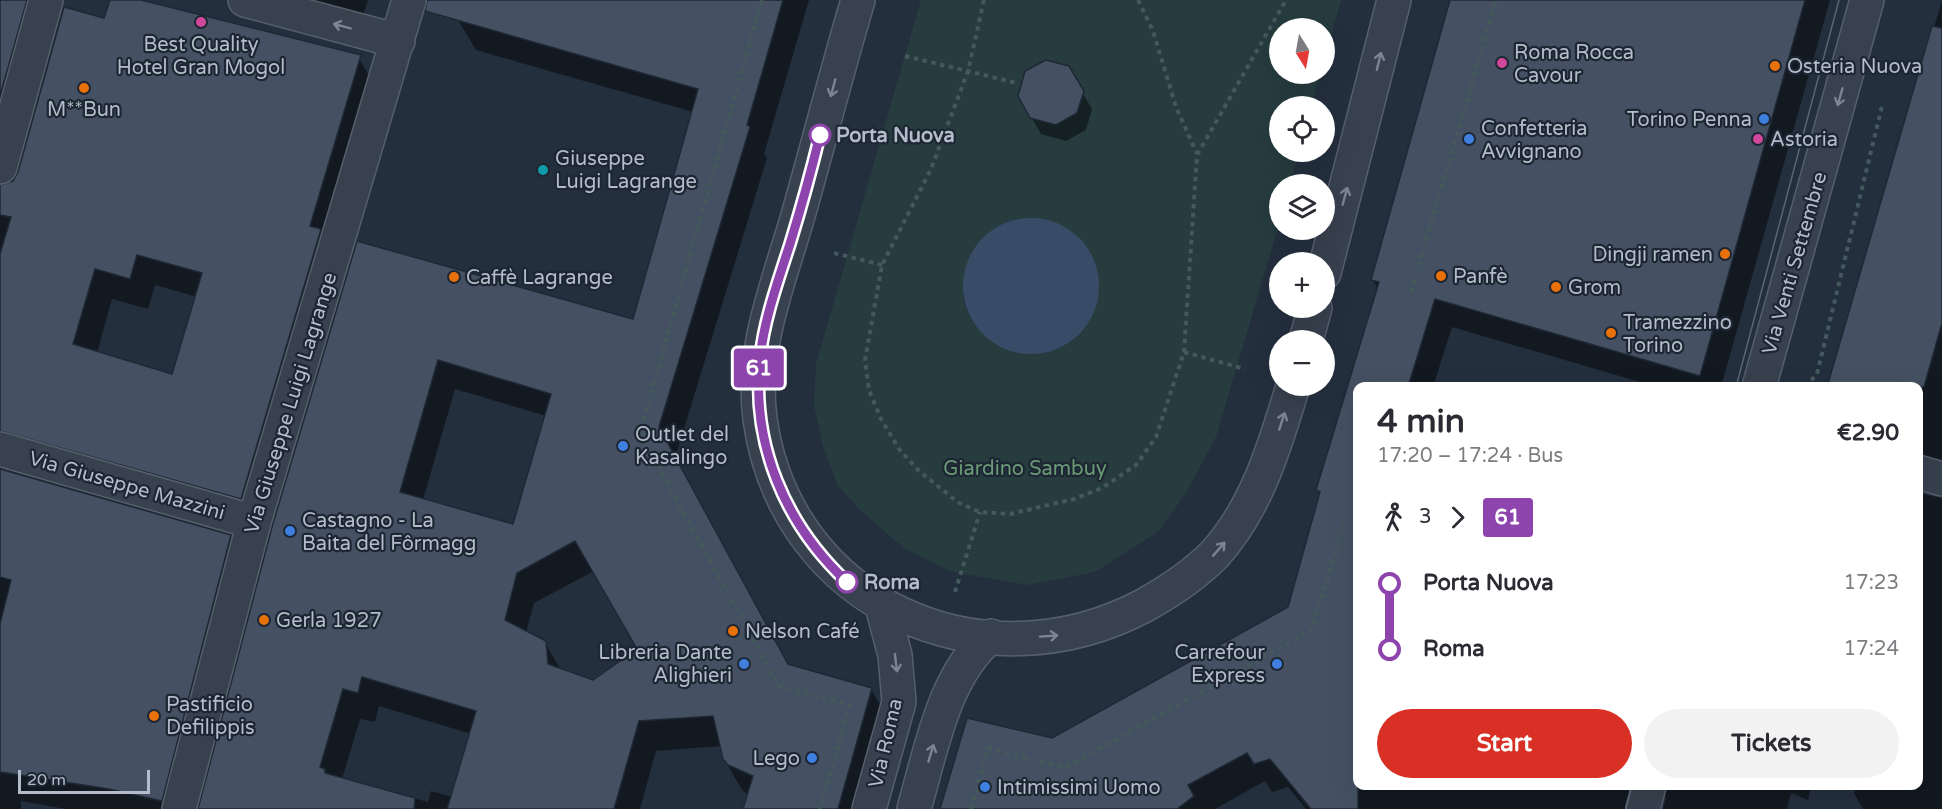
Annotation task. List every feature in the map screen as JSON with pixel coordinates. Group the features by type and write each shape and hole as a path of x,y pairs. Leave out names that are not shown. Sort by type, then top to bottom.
{"street":[{"path":"0,167 46,0"},
{"path":"245,0 398,41"},
{"name":"Via Giuseppe Luigi Lagrange","path":"179,809 254,522 409,0"},
{"path":"858,0 767,322 758,385 765,444 782,496 827,564 847,582 882,606 943,630 991,636 1057,636 1121,618 1164,594 1202,567 1228,537 1249,506 1270,456 1290,396"},
{"path":"1329,252 1394,0"},
{"name":"Via Venti Settembre","path":"1760,382 1867,0"},
{"name":"Via Giuseppe Mazzini","path":"0,449 254,522"},
{"path":"1923,473 1942,479"},
{"name":"Via Roma","path":"869,809 899,702 895,656 882,606"},
{"path":"914,809 948,698 977,647 991,636"},
{"path":"1643,809 1648,790"}],"path":[{"path":"984,0 968,71 931,169 882,265 865,360 869,390 899,449 912,464 959,503 980,512 1010,514 1074,499 1102,488 1136,465 1156,437 1184,352 1197,155 1286,0"},
{"path":"1138,0 1153,31 1176,107 1197,155"},
{"path":"1411,292 1496,0"},
{"path":"905,56 1017,83"},
{"path":"1810,382 1817,374 1883,102"},
{"path":"834,253 882,265"},
{"path":"1184,352 1245,369"},
{"path":"943,630 980,512"},
{"path":"971,809 988,748 1064,768 1312,630 1345,520"}],"green space":[{"name":"Giardino Sambuy","path":"921,0 1341,0 1335,22 1335,18 1269,18 1269,84 1317,84 1314,96 1269,96 1269,162 1296,162 1293,174 1269,174 1269,240 1274,240 1216,437 1186,493 1158,532 1095,572 1028,585 952,572 905,549 859,509 837,484 823,446 814,406 816,364","holes":["1046,60 1069,66 1084,91 1030,118 1018,96 1025,71","973,249 1078,336 1055,349 1025,354 1004,346 981,330 972,321 964,299 965,275"]}],"water":[{"path":"1031,218 1057,223 1079,238 1094,260 1099,286 1094,312 1079,334 1057,349 1031,354 1005,349 983,334 968,312 963,286 968,260 983,238 1005,223"}],"building":[{"path":"0,0 27,0 0,96"},
{"path":"110,0 141,0 361,55 310,226 321,229 241,499 0,431 0,254 11,217 0,215 0,185 13,181 18,172 64,7 104,18","holes":["137,255 202,273 172,374 73,344 95,269 130,279"]},
{"path":"427,0 783,0 747,125 750,127 659,427 788,664 872,688 838,809 743,809 753,776 728,765 723,759 713,716 639,721 614,809 447,809 476,711 362,677 358,693 343,689 320,767 325,769 325,773 415,798 414,809 198,809 272,527 357,241 633,319 698,89 425,11","holes":["438,360 551,394 513,524 400,492","575,541 637,649 593,680 548,664 546,641 505,620 517,573"]},
{"path":"1450,0 1805,0 1700,376 1435,299 1410,382 1353,382 1353,790 1358,790 1358,809 1311,809 1270,759 1254,764 1247,753 1188,785 1194,796 1177,809 940,809 967,718 1052,738 1288,607 1320,492 1316,490 1379,282 1371,280"},
{"path":"1932,26 1942,28 1942,323 1924,387 1923,382 1828,382"},
{"path":"1046,60 1069,66 1084,91 1077,113 1056,125 1030,118 1018,96 1025,71"},
{"path":"0,469 231,535 162,801 109,789 0,772 0,624 11,580 0,577"}],"tram line":[{"path":"1737,382 1839,0"},
{"path":"1626,809 1631,790"}],"bus line":[{"name":"61","path":"820,135 767,322 760,355 758,385 765,444 782,496 795,520 827,564 847,582"}],"place":[{"name":"Best Quality Hotel Gran Mogol","path":"201,22"},
{"name":"Roma Rocca Cavour","path":"1502,63"},
{"name":"Osteria Nuova","path":"1775,66"},
{"name":"M**Bun","path":"84,88"},
{"name":"Torino Penna","path":"1764,119"},
{"name":"Porta Nuova","path":"820,135"},
{"name":"Confetteria Avvignano","path":"1469,139"},
{"name":"Astoria","path":"1758,139"},
{"name":"Giuseppe Luigi Lagrange","path":"543,170"},
{"name":"Dingji ramen","path":"1725,254"},
{"name":"Panfè","path":"1441,276"},
{"name":"Caffè Lagrange","path":"454,277"},
{"name":"Grom","path":"1556,287"},
{"name":"Tramezzino Torino","path":"1611,333"},
{"name":"Outlet del Kasalingo","path":"623,446"},
{"name":"Castagno - La Baita del Fôrmagg","path":"290,531"},
{"name":"Roma","path":"847,582"},
{"name":"Gerla 1927","path":"264,620"},
{"name":"Nelson Café","path":"733,631"},
{"name":"Libreria Dante Alighieri","path":"744,664"},
{"name":"Carrefour Express","path":"1277,664"},
{"name":"Pastificio Defilippis","path":"154,716"},
{"name":"Lego","path":"812,758"},
{"name":"Intimissimi Uomo","path":"985,787"}]}
